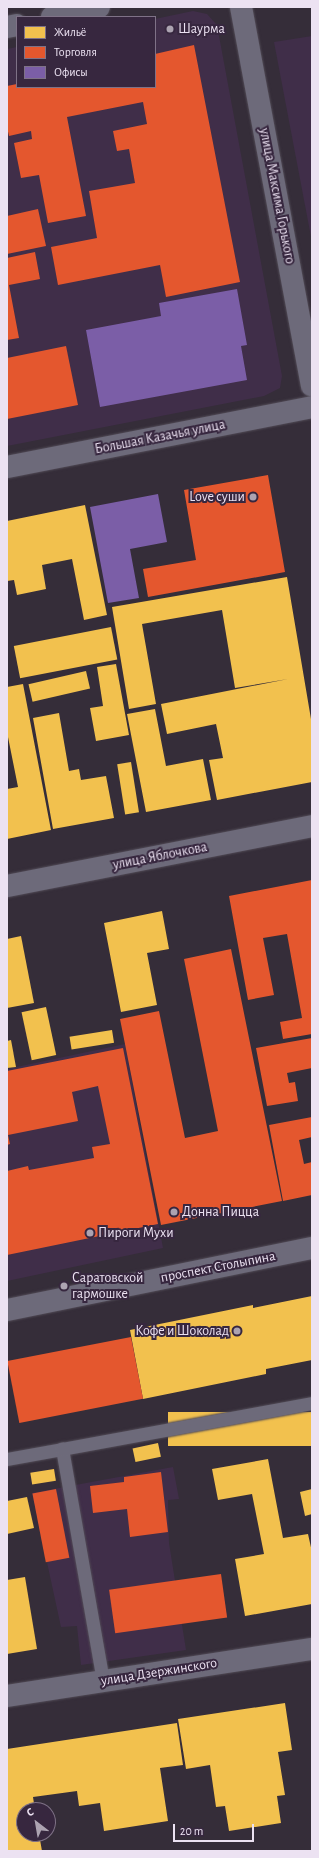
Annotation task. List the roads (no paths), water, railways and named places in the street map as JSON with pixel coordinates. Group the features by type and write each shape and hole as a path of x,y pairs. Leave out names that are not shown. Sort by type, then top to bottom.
{"street":[{"path":"57,16 99,7"},
{"name":"улица Максима Горького","path":"241,7 312,385"},
{"name":"Большая Казачья улица","path":"7,467 312,407"},
{"name":"улица Яблочкова","path":"7,886 312,826"},
{"name":"проспект Столыпина","path":"7,1310 312,1248"},
{"name":"улица Дзержинского","path":"7,1696 312,1649"}],"lane":[{"path":"7,1459 312,1403"},
{"path":"62,1449 103,1681"}],"place":[{"name":"Шаурма","path":"170,29"},
{"name":"Love суши","path":"253,497"},
{"name":"Донна Пицца","path":"174,1212"},
{"name":"Пироги Мухи","path":"90,1233"},
{"name":"Саратовской гармошке","path":"64,1286"},
{"name":"Кофе и Шоколад","path":"237,1331"}]}
